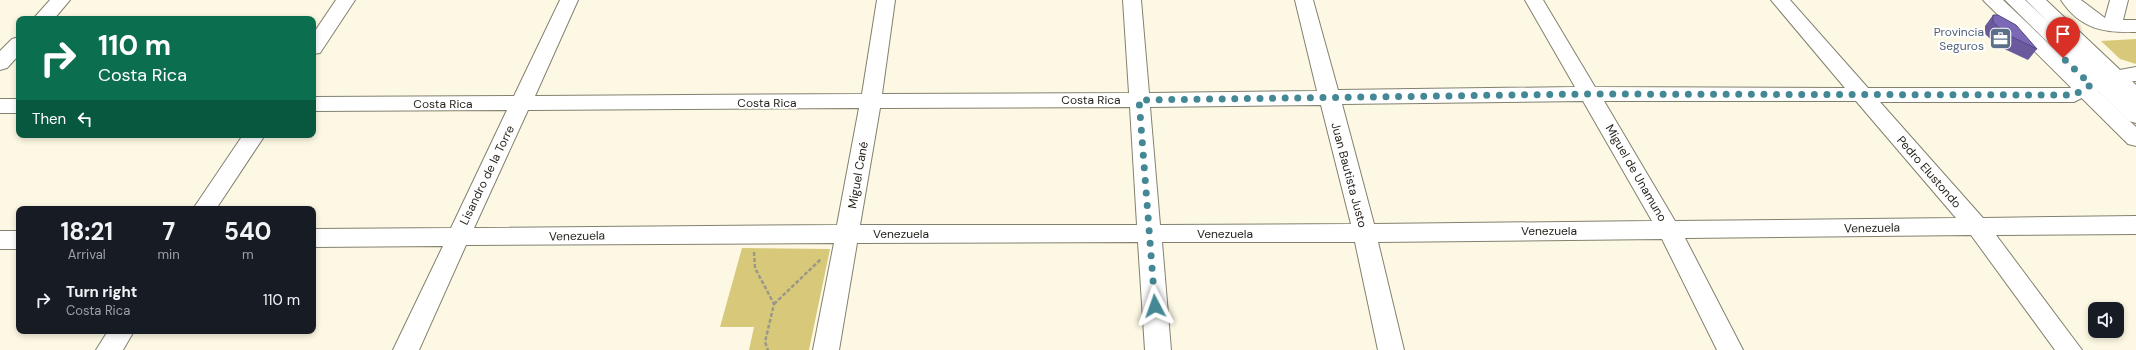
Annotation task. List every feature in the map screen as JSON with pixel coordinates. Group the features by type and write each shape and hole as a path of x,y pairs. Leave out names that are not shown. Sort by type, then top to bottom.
{"street":[{"path":"46,16 61,0"},
{"path":"316,44 346,0"},
{"name":"Lisandro de la Torre","path":"406,350 522,104 569,0"},
{"name":"Miguel Cané","path":"826,350 871,102 886,0"},
{"path":"1132,0 1158,350"},
{"name":"Juan Bautista Justo","path":"1304,0 1328,98 1365,233 1391,350"},
{"name":"Miguel de Unamuno","path":"1534,0 1669,230 1730,350"},
{"name":"Pedro Elustondo","path":"1780,0 1977,227 2069,350"},
{"path":"1992,0 2097,82 2136,97"},
{"path":"2002,0 2136,116"},
{"path":"2014,0 2097,82 2136,128"},
{"path":"2035,0 2097,82 2136,139"},
{"path":"2070,0 2099,25 2112,28 2136,26"},
{"path":"2112,28 2119,0"},
{"path":"0,63 16,46"},
{"name":"Costa Rica","path":"316,104 1139,100 1590,94 2074,95 2097,82 2136,74"},
{"path":"0,106 16,106"},
{"path":"206,206 252,138"},
{"name":"Venezuela","path":"316,238 756,234 1365,233 2136,225"},
{"path":"0,240 16,240"},
{"path":"109,350 120,334"}],"path":[{"path":"756,234 752,262 759,280 773,299 774,304 765,342 768,350"},
{"path":"774,304 825,256"}],"shaded area":[{"path":"2136,39 2136,64 2120,59 2101,41"},
{"path":"742,248 830,249 809,350 749,350 754,327 720,327"}],"building":[{"path":"1993,15 1998,15 2016,25 2037,49 2006,34 1993,22"}],"place":[{"name":"Provincia Seguros","path":"2000,39"}],"route":[{"path":"1155,306 1139,100 1590,94 2074,95 2083,88 2091,85 2063,58"}]}
